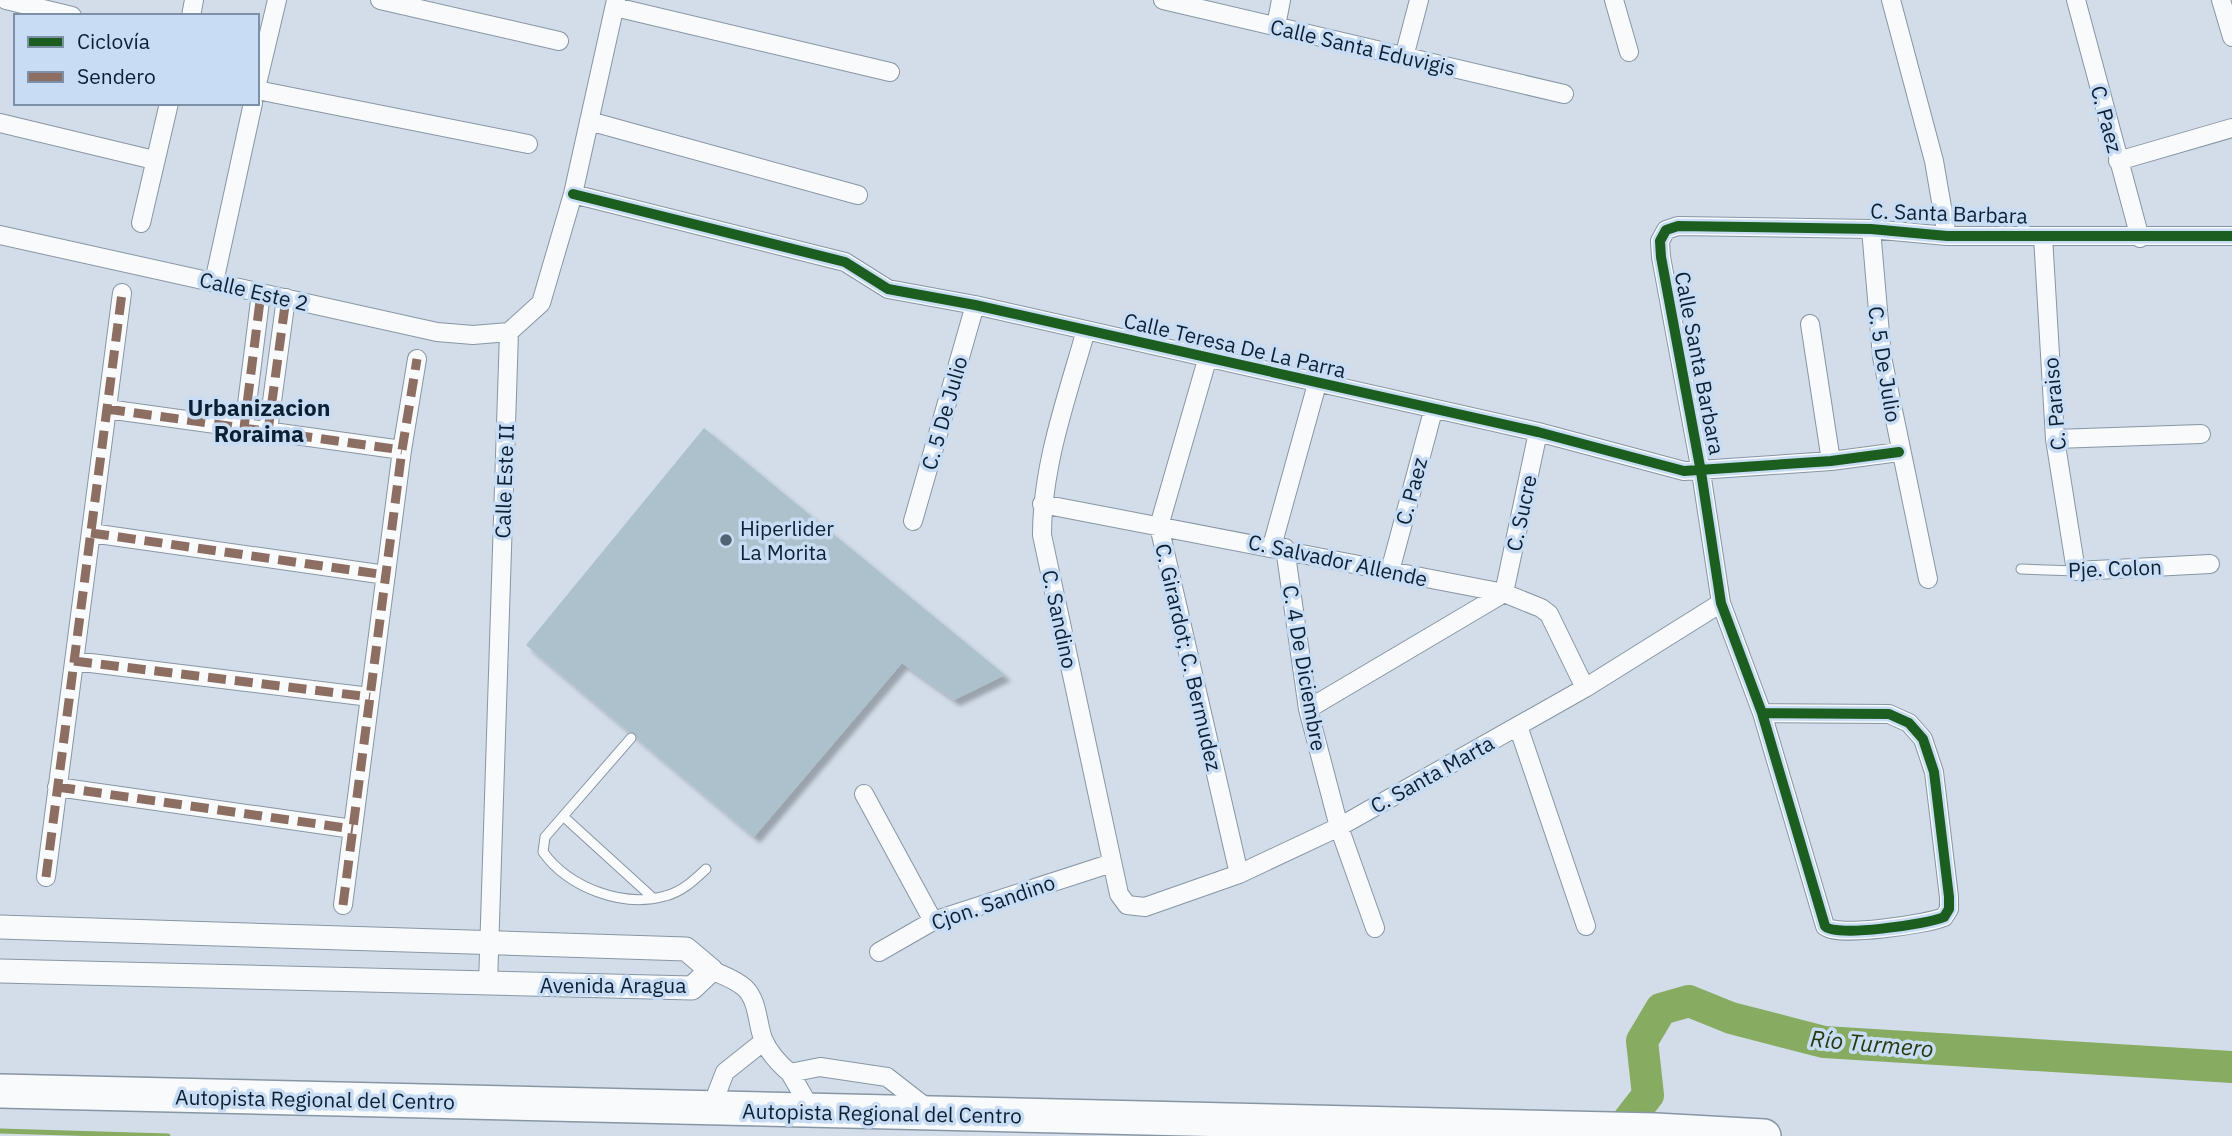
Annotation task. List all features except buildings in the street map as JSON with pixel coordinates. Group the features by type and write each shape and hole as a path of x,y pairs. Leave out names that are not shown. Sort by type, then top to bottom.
{"highway":[{"name":"Autopista Regional del Centro","path":"0,1091 1656,1130 1764,1136"}],"street":[{"path":"6,0 69,10"},
{"path":"259,76 277,0"},
{"path":"380,0 559,41"},
{"name":"Calle Santa Eduvigis","path":"1163,0 1564,94"},
{"path":"1276,26 1281,0"},
{"path":"1404,57 1419,0"},
{"path":"1614,0 1629,52"},
{"path":"1891,0 1934,161 1947,236"},
{"name":"C. Paez","path":"2076,0 2140,238"},
{"path":"2221,0 2232,37"},
{"path":"509,332 541,303 573,194 616,4 890,72"},
{"path":"259,90 528,144"},
{"path":"141,223 168,105"},
{"path":"214,282 253,105"},
{"path":"589,121 858,195"},
{"path":"0,123 154,160"},
{"path":"2118,160 2232,128"},
{"name":"Calle Teresa De La Parra","path":"573,194 845,262 888,289 975,305 1433,411 1538,432 1684,471 1701,472 1831,461 1899,452"},
{"name":"C. Santa Barbara","path":"1666,230 1678,226 1871,229 1947,236 2232,236"},
{"name":"C. 5 De Julio","path":"1871,229 1878,334 1899,452 1928,579"},
{"name":"Calle Santa Barbara","path":"1666,230 1660,241 1661,257 1701,472 1721,603 1762,713 1825,926 1829,931 1845,931 1936,920 1949,909 1934,772 1923,739 1909,723 1889,714 1762,713"},
{"name":"Calle Este 2","path":"0,235 437,332 473,335 509,332"},
{"name":"C. Paraiso","path":"2043,236 2055,439 2076,571"},
{"path":"46,877 122,293"},
{"path":"244,428 261,293"},
{"path":"268,431 286,298"},
{"name":"C. 5 De Julio","path":"913,521 975,305"},
{"path":"1810,324 1831,461"},
{"name":"C. Sandino","path":"1086,330 1047,469 1042,503 1042,535 1119,894 1128,905"},
{"name":"Calle Este II","path":"488,984 509,332"},
{"path":"343,905 402,450 417,359"},
{"name":"C. Girardot; C. Bermudez","path":"1207,360 1160,526 1239,874"},
{"name":"C. 4 De Diciembre","path":"1317,384 1279,547 1308,709 1339,827 1375,928"},
{"path":"107,409 402,450"},
{"name":"C. Paez","path":"1390,571 1433,411"},
{"name":"C. Sucre","path":"1504,593 1538,432"},
{"path":"2055,439 2201,434"},
{"name":"C. Salvador Allende","path":"1042,503 1279,547 1504,593 1549,614 1585,688"},
{"path":"91,534 386,575"},
{"name":"Pje. Colon","path":"2076,571 2210,564"},
{"path":"1308,709 1504,593"},
{"name":"C. Santa Marta","path":"1128,905 1145,907 1239,874 1339,827 1585,688 1721,603"},
{"path":"74,661 370,697"},
{"path":"1518,726 1586,926"},
{"path":"57,787 353,829"},
{"path":"864,794 933,921"},
{"name":"Cjon. Sandino","path":"879,952 933,921 1112,863"},
{"name":"Avenida Aragua","path":"0,926 686,949 710,970 692,988 0,971"},
{"path":"710,970 737,981 747,990 753,1000 764,1041 776,1061 790,1073 812,1111"},
{"path":"711,1108 725,1072 764,1041"},
{"path":"790,1073 820,1067 887,1077 935,1114"}],"lane":[{"name":"Pje. Colon","path":"2021,569 2076,571"},
{"path":"631,738 545,837 542,845 547,858 580,884 604,895 653,898 667,896 685,887 706,869"},
{"path":"564,817 653,898"}],"waterway":[{"name":"Río Turmero","path":"1616,1136 1648,1095 1642,1041 1661,1009 1689,1001 1731,1018 1824,1042 2232,1067"},
{"path":"0,1131 168,1136"}],"marked path":[{"path":"46,877 122,293"},
{"path":"244,428 261,293"},
{"path":"268,431 286,298"},
{"path":"343,905 402,450 417,359"},
{"path":"107,409 402,450"},
{"path":"91,533 386,575"},
{"path":"74,661 370,697"},
{"path":"57,787 353,829"}],"cycle path":[{"path":"573,194 845,262 888,289 975,305 1538,432 1684,471 1831,461 1899,452"},
{"path":"1762,713 1889,714 1909,723 1923,739 1934,772 1949,897 1949,909 1944,917 1902,926 1862,930 1845,931 1825,926 1762,713 1721,603 1701,472 1661,257 1660,241 1666,230 1678,226 1871,229 1947,236 2232,236"}],"place":[{"name":"Hiperlider La Morita","path":"726,540"}],"district":[{"name":"Urbanizacion Roraima","path":"259,420"}]}
